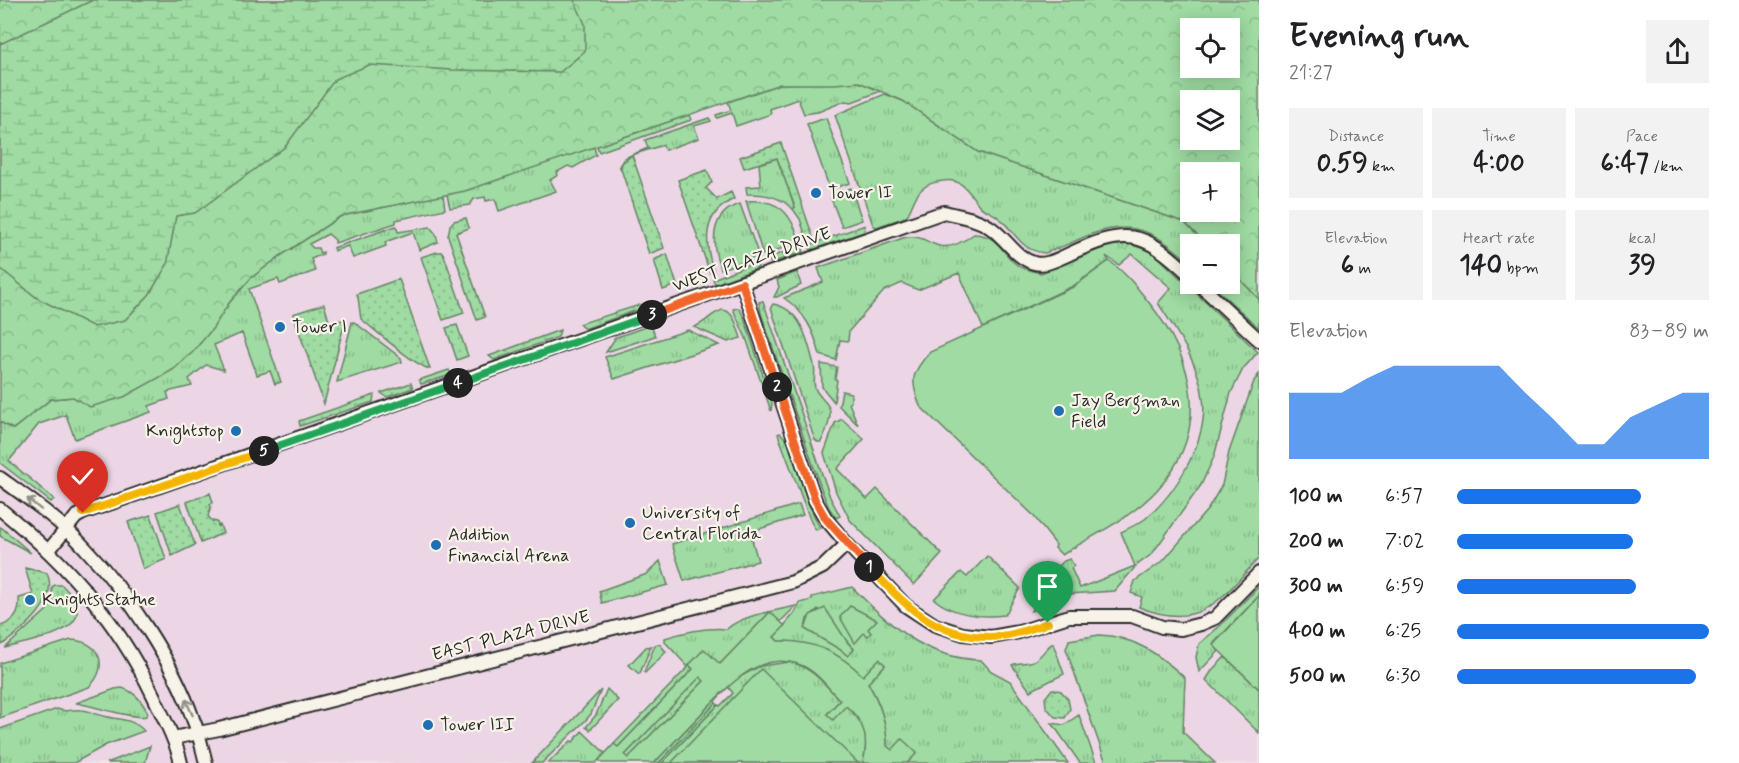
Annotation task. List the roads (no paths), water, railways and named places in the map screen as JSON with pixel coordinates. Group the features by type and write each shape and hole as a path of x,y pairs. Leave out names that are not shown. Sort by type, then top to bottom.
{"street":[{"name":"WEST PLAZA DRIVE","path":"49,550 76,517 83,513 945,212 987,225 1021,257 1035,264 1050,263 1097,241 1115,237 1135,237 1154,244 1180,266"},
{"path":"742,283 815,500 826,519 847,544 906,606 934,625 963,634 991,637 1019,632 1069,616 1132,616 1162,627 1181,628 1201,624 1215,618 1259,573"},
{"path":"1210,294 1259,340"},
{"path":"0,478 65,530 105,571 155,642 180,688 198,734 206,763"},
{"path":"0,508 49,550 86,588 124,640 146,676 173,738 181,763"},
{"name":"EAST PLAZA DRIVE","path":"173,738 198,734 793,582 823,567 847,544"}],"place":[{"name":"Tower II","path":"816,193"},
{"name":"Tower I","path":"280,327"},
{"name":"Jay Bergman Field","path":"1059,411"},
{"name":"Knightstop","path":"236,431"},
{"name":"University of Central Florida","path":"630,523"},
{"name":"Addition Financial Arena","path":"436,545"},
{"name":"Knights Statue","path":"30,600"},
{"name":"Tower III","path":"428,725"}]}
